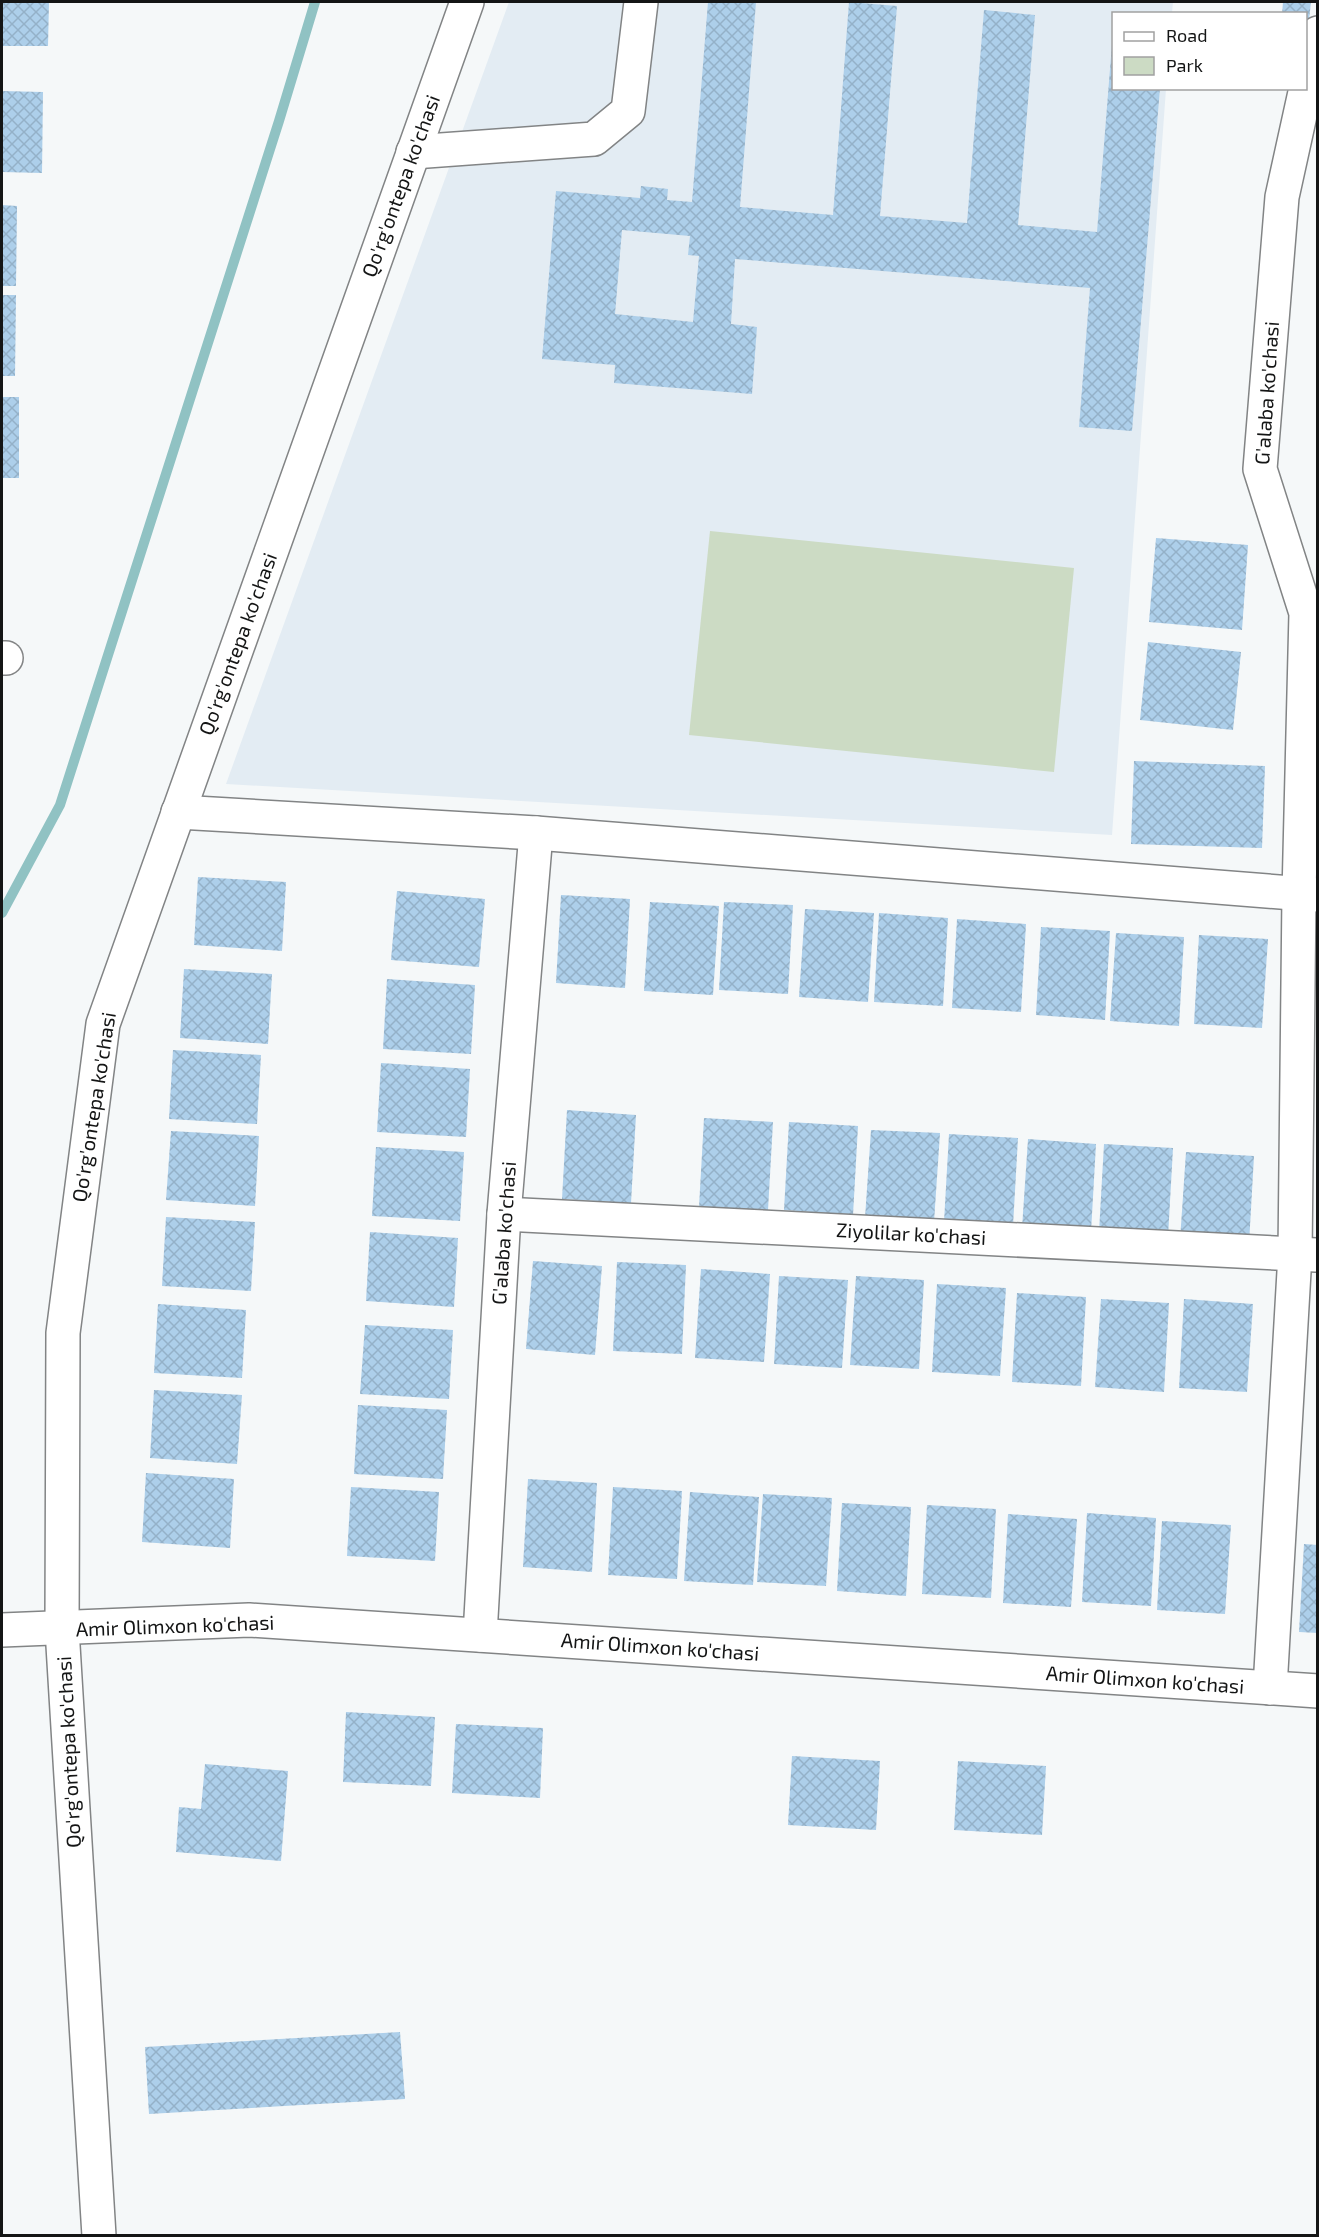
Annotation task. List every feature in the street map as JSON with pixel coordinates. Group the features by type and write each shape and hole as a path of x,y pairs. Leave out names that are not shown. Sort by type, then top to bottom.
{"street":[{"name":"Qo'rg'ontepa ko'chasi","path":"99,2235 62,1629 63,1333 103,1024 467,2"},
{"path":"413,152 594,139 628,111 641,2"},
{"name":"G'alaba ko'chasi","path":"1307,80 1317,33"},
{"name":"G'alaba ko'chasi","path":"1270,1688 1306,1254 1308,895 1306,613 1260,469 1282,197 1305,90"},
{"path":"178,812 536,833 1308,895"},
{"name":"G'alaba ko'chasi","path":"480,1635 504,1214 536,833"},
{"name":"Ziyolilar ko'chasi","path":"504,1214 1306,1254"},
{"name":"Amir Olimxon ko'chasi","path":"2,1630 249,1620 1317,1691"}],"shaded area":[{"path":"509,2 1173,2 1172,12 1112,12 1112,90 1166,90 1112,835 226,784"}],"green space":[{"path":"710,531 1074,568 1054,772 689,735"}],"building":[{"path":"2,2 49,2 48,46 2,46"},
{"path":"708,2 756,2 740,207 833,215 849,2 897,6 880,216 967,223 984,10 1035,15 1018,225 1097,232 1112,44 1112,90 1160,90 1132,431 1079,427 1090,288 735,259 731,324 757,327 752,394 614,383 615,365 542,359 556,191 640,198 641,186 668,189 667,200 692,202","holes":["622,230 690,236 688,255 699,256 693,322 615,314"]},
{"path":"1283,2 1311,2 1309,20 1307,20 1307,12 1282,12"},
{"path":"2,91 43,92 42,173 2,172"},
{"path":"2,205 17,206 16,286 2,286"},
{"path":"2,295 16,295 15,376 2,376"},
{"path":"2,397 19,397 19,478 2,478"},
{"path":"1156,538 1248,545 1242,630 1149,622"},
{"path":"1148,642 1241,652 1233,730 1140,720"},
{"path":"1134,761 1265,766 1262,848 1131,844"},
{"path":"198,877 286,882 282,951 194,945"},
{"path":"397,891 485,899 479,967 391,960"},
{"path":"561,895 630,899 625,988 556,983"},
{"path":"650,902 719,906 713,995 644,991"},
{"path":"724,902 793,905 788,994 719,990"},
{"path":"805,909 874,913 868,1002 799,997"},
{"path":"879,913 948,918 943,1006 874,1002"},
{"path":"957,919 1026,924 1021,1012 952,1008"},
{"path":"1041,927 1110,931 1105,1020 1036,1015"},
{"path":"1116,933 1184,937 1179,1026 1110,1021"},
{"path":"1199,935 1268,939 1262,1028 1194,1024"},
{"path":"184,969 272,974 268,1044 180,1038"},
{"path":"387,979 475,985 471,1054 383,1049"},
{"path":"173,1050 261,1055 257,1124 169,1119"},
{"path":"381,1063 470,1069 466,1137 377,1132"},
{"path":"567,1110 636,1115 631,1203 562,1199"},
{"path":"704,1118 773,1122 768,1210 699,1207"},
{"path":"789,1122 858,1126 853,1215 784,1210"},
{"path":"871,1130 940,1133 934,1222 865,1218"},
{"path":"171,1131 259,1136 255,1206 166,1200"},
{"path":"949,1134 1018,1138 1013,1226 944,1222"},
{"path":"1028,1139 1096,1144 1091,1232 1022,1228"},
{"path":"1104,1144 1173,1148 1168,1237 1099,1232"},
{"path":"376,1147 464,1152 460,1221 372,1216"},
{"path":"1186,1152 1254,1156 1249,1244 1180,1240"},
{"path":"166,1217 255,1222 251,1291 162,1286"},
{"path":"370,1232 458,1238 454,1307 366,1301"},
{"path":"533,1261 602,1266 595,1355 526,1349"},
{"path":"617,1262 686,1265 682,1354 613,1351"},
{"path":"701,1269 770,1274 764,1362 695,1358"},
{"path":"779,1276 848,1280 842,1368 774,1364"},
{"path":"856,1276 924,1280 919,1369 850,1365"},
{"path":"937,1284 1006,1288 1000,1376 932,1372"},
{"path":"1017,1293 1086,1297 1081,1386 1012,1382"},
{"path":"1101,1299 1169,1303 1164,1392 1095,1387"},
{"path":"1184,1299 1253,1304 1247,1392 1179,1388"},
{"path":"158,1304 246,1310 242,1378 154,1373"},
{"path":"365,1325 453,1330 449,1399 360,1394"},
{"path":"154,1390 242,1395 237,1464 150,1458"},
{"path":"358,1405 447,1410 443,1479 354,1474"},
{"path":"146,1473 234,1479 230,1548 142,1542"},
{"path":"528,1479 597,1483 592,1572 523,1567"},
{"path":"351,1487 439,1492 435,1561 347,1556"},
{"path":"613,1487 682,1491 677,1579 608,1575"},
{"path":"690,1492 759,1497 753,1585 684,1581"},
{"path":"763,1494 832,1498 826,1586 757,1582"},
{"path":"842,1503 911,1507 906,1596 837,1591"},
{"path":"927,1505 996,1509 991,1598 922,1594"},
{"path":"1087,1513 1156,1518 1151,1606 1082,1602"},
{"path":"1008,1514 1077,1519 1071,1607 1003,1603"},
{"path":"1162,1521 1231,1525 1225,1614 1157,1610"},
{"path":"1304,1544 1318,1545 1318,1633 1299,1632"},
{"path":"346,1712 435,1717 431,1786 343,1782"},
{"path":"456,1724 543,1728 540,1798 452,1793"},
{"path":"792,1756 880,1761 876,1830 788,1825"},
{"path":"958,1761 1046,1766 1042,1835 954,1830"},
{"path":"205,1764 288,1771 281,1861 176,1852 179,1807 201,1809"},
{"path":"400,2032 405,2099 149,2114 145,2047"}],"waterway":[{"path":"2,913 60,805 315,2"}]}
